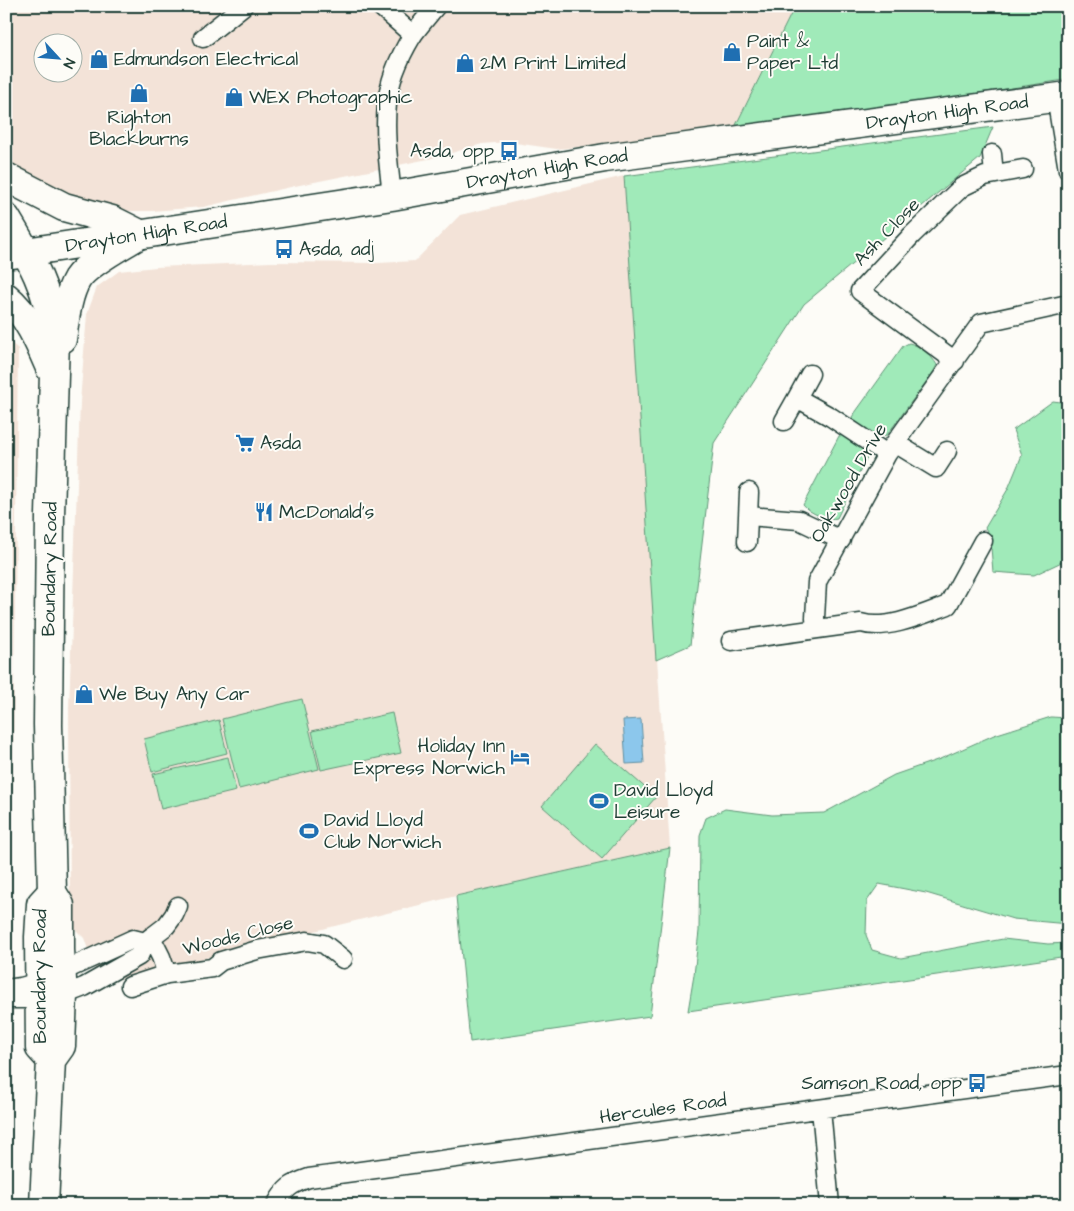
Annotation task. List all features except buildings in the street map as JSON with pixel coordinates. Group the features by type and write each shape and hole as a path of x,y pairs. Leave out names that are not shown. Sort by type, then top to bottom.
{"main road":[{"name":"Drayton High Road","path":"16,254 392,196 605,158 1062,96"},
{"path":"6,177 64,207 112,220 140,234"},
{"name":"Boundary Road","path":"6,218 16,254 41,280 52,313 56,338 50,515 48,725 52,892 60,905 40,1048 51,1060 44,1205"},
{"path":"55,378 71,294 78,279 88,268 140,234"},
{"path":"6,297 17,306 34,331 55,378"}],"street":[{"path":"203,38 243,6"},
{"path":"380,6 413,35"},
{"path":"392,196 387,143 387,103 392,81 400,58 413,35 436,6"},
{"path":"1062,96 1068,170"},
{"path":"992,154 994,174"},
{"name":"Ash Close","path":"955,361 860,291 912,235 960,188 984,176 1023,170"},
{"name":"Oakwood Drive","path":"816,629 817,582 891,448 981,323 1068,304"},
{"path":"784,421 810,374"},
{"path":"797,398 891,448 936,468 948,451"},
{"path":"747,542 749,492"},
{"path":"748,516 799,520 841,540"},
{"path":"731,641 861,623 870,626 906,621 948,606 970,580 983,541"},
{"name":"Boundary Road","path":"50,987 84,987 139,956 148,939 166,926 174,916 178,906"},
{"name":"Boundary Road","path":"50,987 133,939 148,939"},
{"name":"Woods Close","path":"148,939 161,957 167,974"},
{"name":"Woods Close","path":"130,986 167,974 212,968 221,961 257,950 307,941 324,944 343,959"},
{"path":"6,989 50,987"},
{"path":"6,999 50,987"},
{"name":"Hercules Road","path":"276,1205 283,1192 294,1182 309,1178 1068,1076"},
{"path":"821,1109 830,1205"}],"shaded area":[{"path":"6,6 795,6 733,131 557,149 508,142 482,144 438,157 203,207 152,211 116,211 79,203 6,164"},
{"path":"624,176 670,848 456,896 100,984 84,938 70,924 69,708 80,402 87,314 97,287 119,271 156,267 271,262 378,263 415,261 460,215"},
{"path":"6,338 18,349 8,1205 6,1205"}],"green space":[{"path":"795,6 1068,6 1068,74 1064,80 733,131"},
{"path":"993,127 980,158 804,304 714,443 690,645 656,660 624,176"},
{"path":"909,343 925,351 937,365 887,435 872,434 852,422 852,417 903,346"},
{"path":"1053,401 1068,403 1068,559 1034,575 993,572 990,535 985,528 1008,489 1022,455 1013,430"},
{"path":"845,435 869,450 868,455 837,518 819,516 803,505 839,436"},
{"path":"302,699 319,769 239,789 222,719"},
{"path":"392,713 401,753 321,770 312,731"},
{"path":"1051,717 1068,718 1068,924 1013,919 926,893 879,884 867,901 866,935 872,950 901,958 1003,939 1048,944 1068,943 1068,956 688,1011 699,931 700,835 706,818 725,809 772,815 824,813 894,775 940,759 994,735"},
{"path":"219,720 227,753 152,772 144,739"},
{"name":"David Lloyd Leisure","path":"595,744 656,797 602,859 542,806"},
{"path":"228,757 236,791 161,809 153,774"},
{"path":"670,848 650,1016 470,1042 456,896"}],"water":[{"path":"641,719 644,763 626,764 623,720"}],"place":[{"name":"Paint & Paper Ltd","path":"732,52"},
{"name":"Edmundson Electrical","path":"99,59"},
{"name":"2M Print Limited","path":"465,63"},
{"name":"Righton Blackburns","path":"139,93"},
{"name":"WEX Photographic","path":"234,97"},
{"name":"Asda, opp","path":"509,151"},
{"name":"Asda, adj","path":"284,249"},
{"name":"Asda","path":"245,443"},
{"name":"McDonald's","path":"264,512"},
{"name":"We Buy Any Car","path":"84,694"},
{"name":"Holiday Inn Express Norwich","path":"520,757"},
{"name":"David Lloyd Leisure","path":"599,801"},
{"name":"David Lloyd Club Norwich","path":"309,831"},
{"name":"Samson Road, opp","path":"977,1083"}]}
